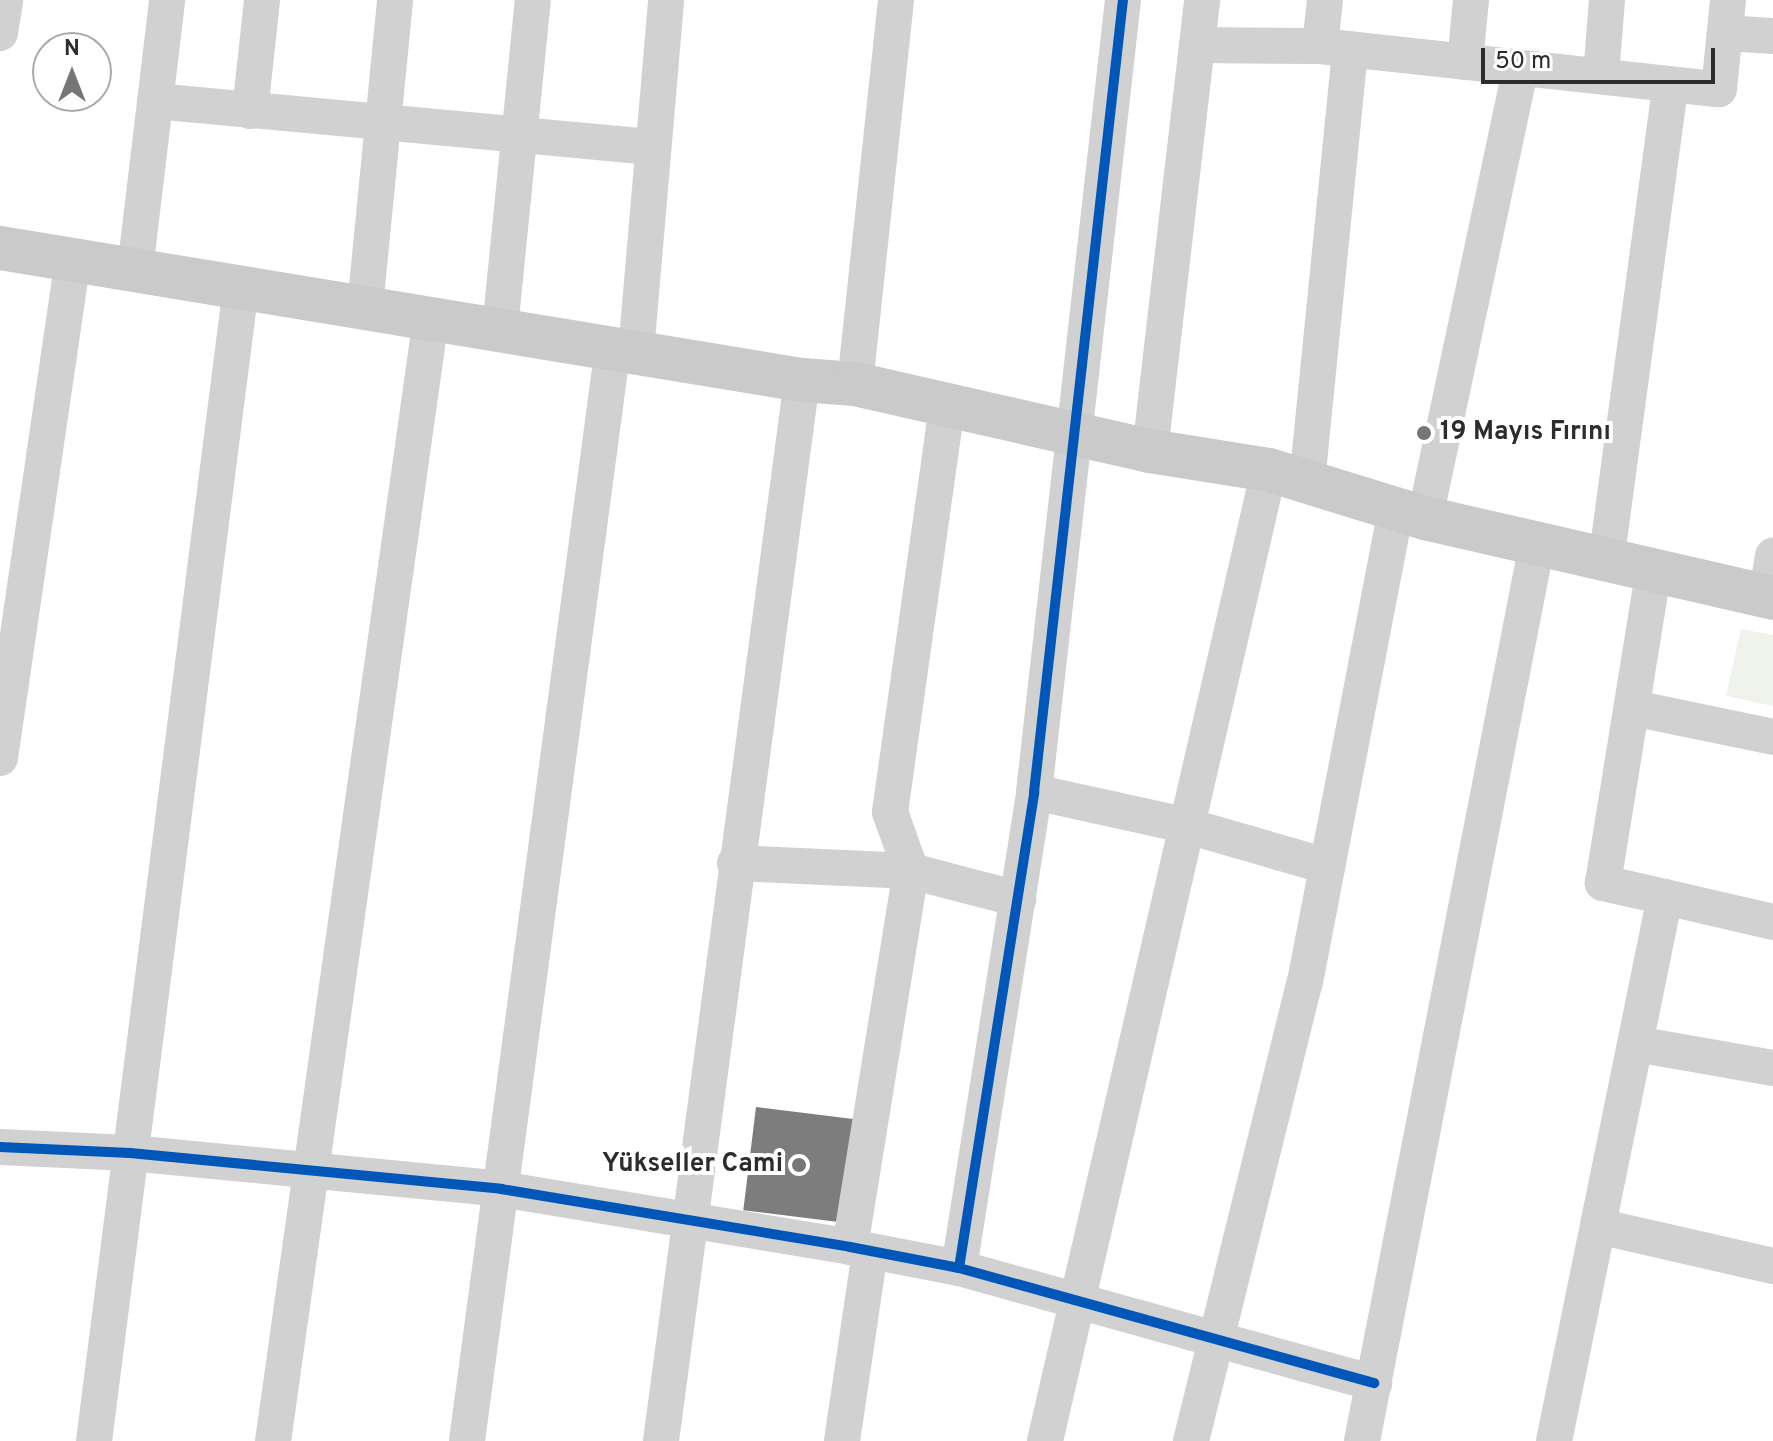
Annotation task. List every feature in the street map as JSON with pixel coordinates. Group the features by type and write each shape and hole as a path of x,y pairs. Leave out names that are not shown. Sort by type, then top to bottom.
{"main road":[{"path":"0,248 802,380 855,384 1150,451 1288,476 1411,515 1653,575 1771,584"}],"street":[{"path":"0,33 5,0"},
{"path":"135,270 167,0"},
{"path":"250,111 262,0"},
{"path":"365,307 395,0"},
{"path":"500,329 533,0"},
{"path":"467,1441 501,1189 625,350 666,0"},
{"path":"855,384 896,0"},
{"path":"959,1268 1034,792 1123,0"},
{"path":"1150,451 1202,0"},
{"path":"1045,1441 1188,826 1288,476 1335,47 1325,0"},
{"path":"1465,62 1471,0"},
{"path":"1601,76 1607,0"},
{"path":"1197,45 1335,47 1719,89 1727,17 1773,36"},
{"path":"1191,1441 1305,982 1327,866 1521,68"},
{"path":"1606,562 1671,84"},
{"path":"155,101 519,138 651,147"},
{"path":"0,758 73,259"},
{"path":"94,1441 241,287"},
{"path":"273,1441 431,318"},
{"path":"661,1441 735,863 802,380"},
{"path":"842,1441 860,1249 911,871 890,812 947,407"},
{"path":"1362,1441 1537,544"},
{"path":"1653,575 1603,883 1773,922"},
{"path":"1633,708 1773,737"},
{"path":"1034,792 1188,826 1327,866"},
{"path":"735,863 911,871 1018,899"},
{"path":"1554,1441 1665,897"},
{"path":"1636,1044 1773,1068"},
{"path":"0,1147 130,1153 501,1189 689,1223 860,1249 959,1268 1374,1383"},
{"path":"1598,1226 1773,1266"}],"shaded area":[{"path":"1741,629 1773,635 1773,706 1726,696"}],"building":[{"name":"Yükseller Cami","path":"756,1107 857,1119 845,1223 743,1210"}],"cycle path":[{"path":"959,1268 1034,792 1123,0"},
{"path":"0,1147 130,1153 501,1189 850,1247 959,1268 1374,1383"}],"place":[{"name":"19 Mayıs Fırını","path":"1424,433"},
{"name":"Yükseller Cami","path":"799,1165"}]}
